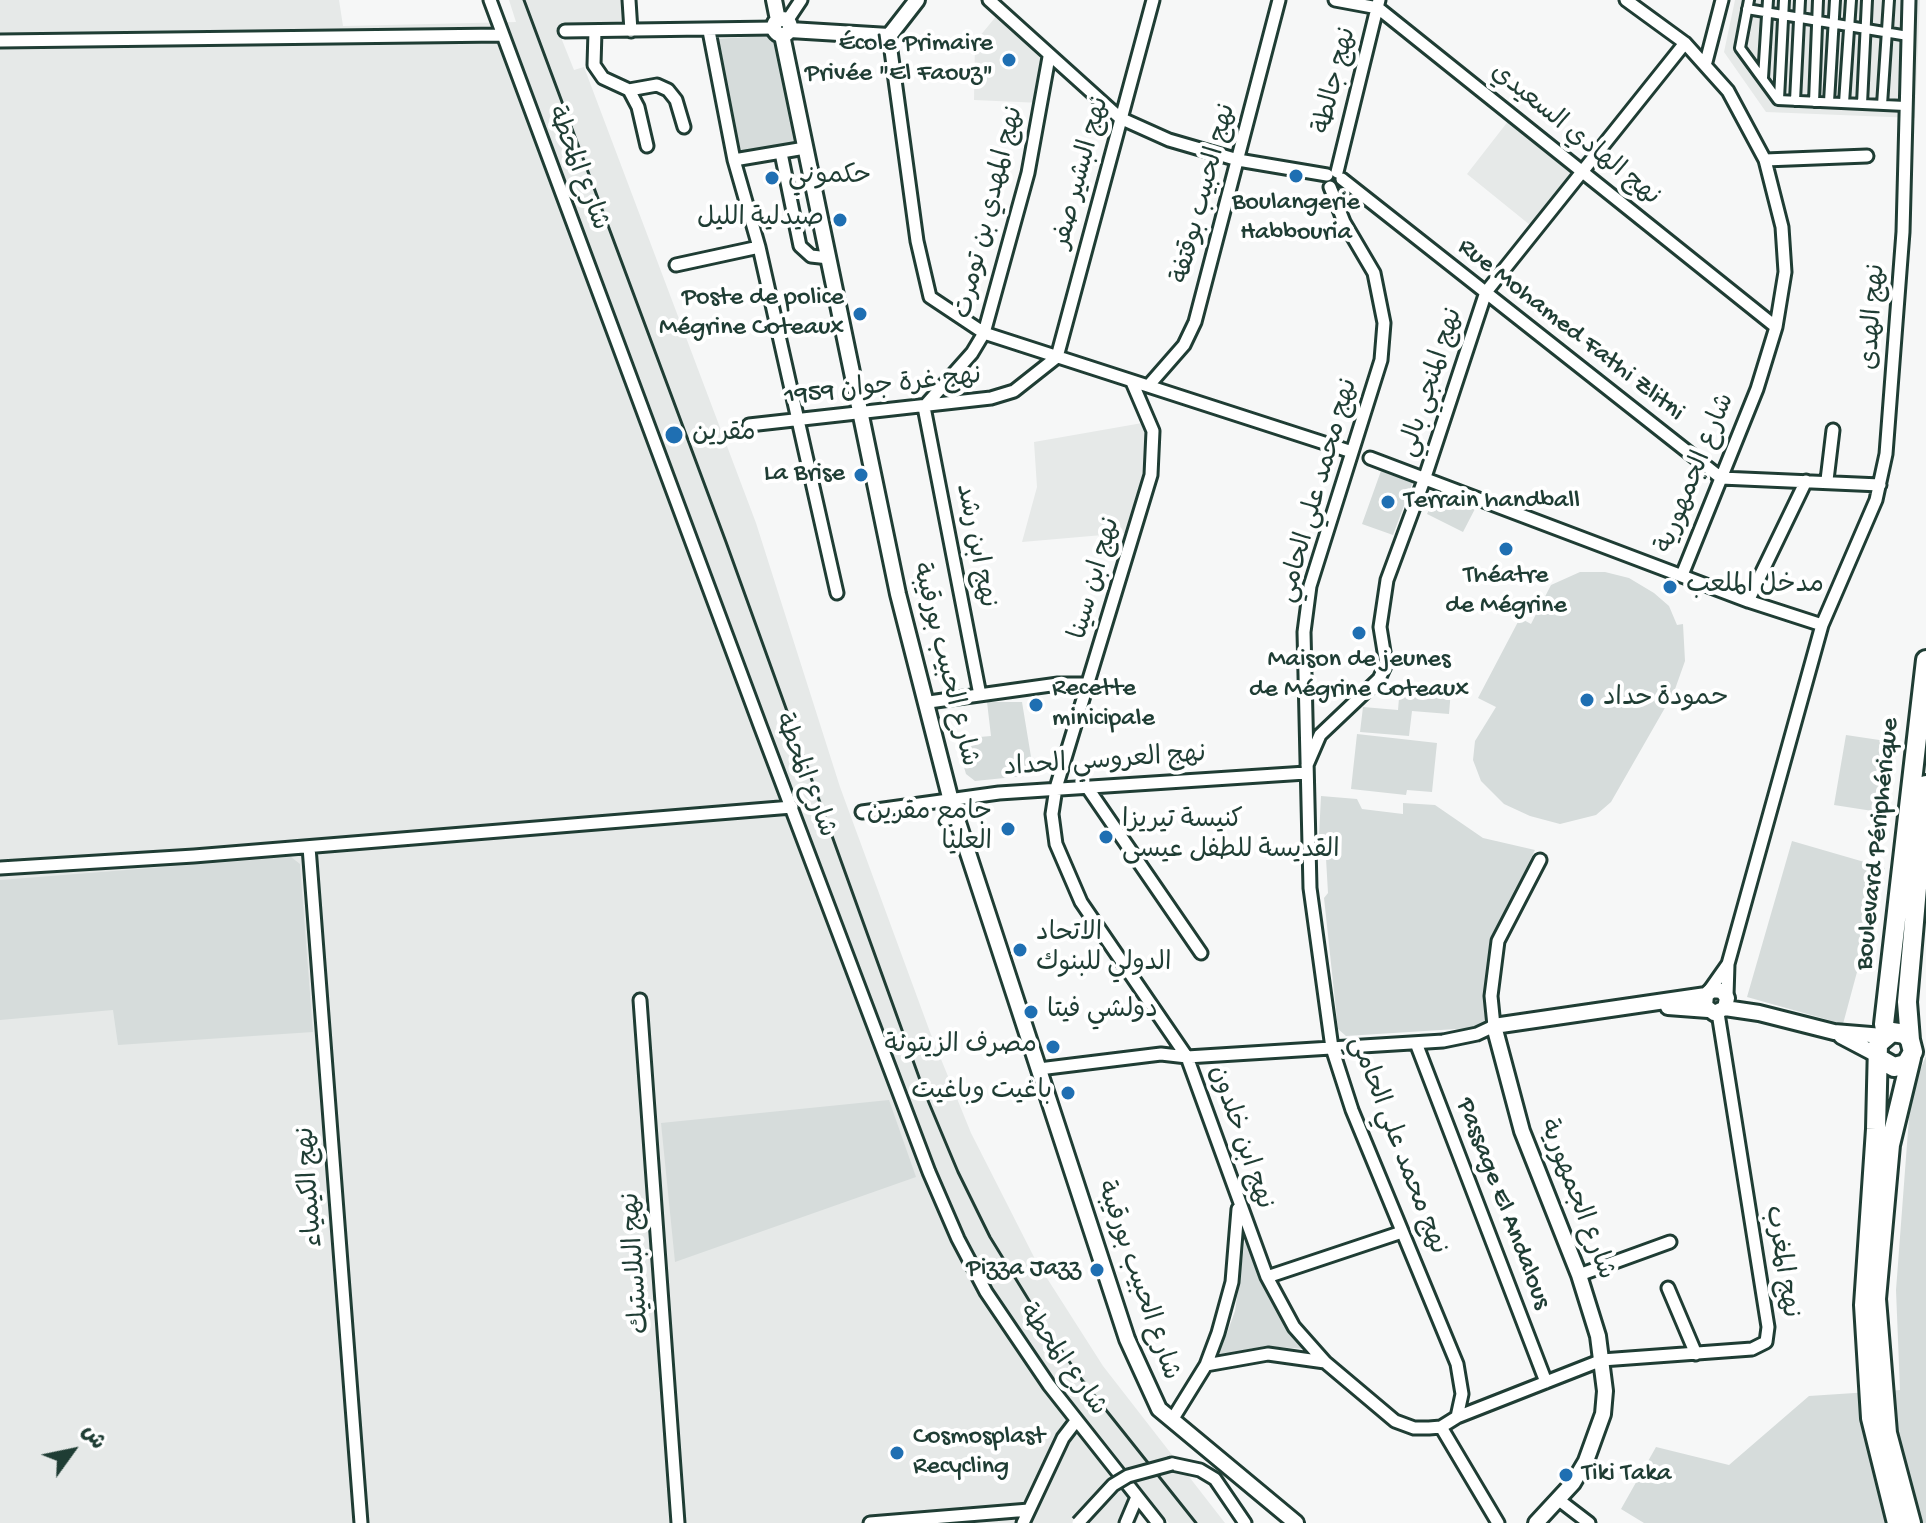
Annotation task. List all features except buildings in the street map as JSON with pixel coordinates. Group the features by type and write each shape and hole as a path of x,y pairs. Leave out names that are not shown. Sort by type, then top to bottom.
{"highway":[{"name":"Boulevard Périphérique","path":"1884,1035 1926,660"},
{"name":"Boulevard Périphérique","path":"1911,1523 1887,1433 1876,1299 1890,1145 1910,1049 1907,1002 1926,785"},
{"path":"1879,1058 1894,1067 1910,1049 1898,1031 1884,1035 1878,1044 1863,1339 1871,1418 1897,1523"}],"street":[{"name":"شارع المحطة","path":"490,0 929,1172 958,1239 1004,1321 1076,1421 1158,1523"},
{"path":"629,0 631,31"},
{"name":"شارع الحبيب بورقيبة","path":"774,0 898,594 929,702 951,801 1141,1375 1159,1409 1172,1420"},
{"path":"782,27 801,0"},
{"path":"917,0 889,36 923,278 930,297 984,333 1352,452"},
{"path":"989,0 1120,118 1169,140 1238,160 1334,178"},
{"name":"نهج البشير صفر","path":"1057,357 1153,0"},
{"name":"نهج الحبيب بوقتفة","path":"1149,385 1190,334 1279,0"},
{"name":"نهج الهادي السعيدي","path":"1335,0 1379,4 1776,327"},
{"name":"شارع الجمهورية","path":"1626,0 1685,43 1706,62 1728,91 1765,160 1782,227 1785,272 1776,327 1757,389 1682,575 1822,625"},
{"path":"1706,62 1722,0"},
{"path":"1762,79 1768,0"},
{"path":"1778,100 1784,0"},
{"path":"1795,101 1800,0"},
{"path":"1814,102 1818,0"},
{"path":"1829,102 1835,0"},
{"path":"1844,103 1851,0"},
{"path":"1862,104 1867,0"},
{"path":"1882,105 1889,0"},
{"name":"نهج الهدى","path":"1822,625 1880,485 1893,375 1903,232 1909,0"},
{"name":"نهج جالطة","path":"1334,178 1379,4"},
{"path":"1905,106 1778,100 1740,48 1748,5 1767,13 1908,36"},
{"path":"565,31 709,31 782,27 889,36"},
{"path":"595,31 594,65 603,78 629,90 657,85 668,90 676,100 684,127"},
{"path":"709,31 734,160 759,247 837,593"},
{"path":"0,41 502,35"},
{"name":"نهج المنجي بالي","path":"1306,771 1320,735 1379,679 1386,664 1380,627 1387,580 1424,480 1486,292 1685,43"},
{"name":"نهج المهدي بن تومرت","path":"924,407 967,360 984,333 1028,173 1049,57"},
{"path":"629,90 638,107 647,146"},
{"path":"734,160 805,148"},
{"path":"781,153 800,246 811,256 829,258"},
{"path":"1765,160 1867,156"},
{"name":"Rue Mohamed Fathi Zlitni","path":"1334,178 1486,292 1721,478"},
{"name":"نهج محمد علي الحامي","path":"1334,178 1344,222 1374,273 1384,323 1381,360 1310,586 1304,632 1310,888 1332,1048 1352,1110 1457,1364 1462,1394 1457,1417"},
{"path":"676,265 759,247"},
{"name":"نهج غرة جوان 1959","path":"749,425 973,402 1014,391 1057,357"},
{"name":"نهج ابن سينا","path":"1056,788 1151,475 1153,431 1132,382"},
{"name":"نهج ابن رشد","path":"924,407 980,695"},
{"path":"1827,480 1833,430"},
{"path":"1370,458 1682,575"},
{"path":"1721,478 1827,480 1880,485"},
{"path":"1748,601 1806,481"},
{"path":"1721,1005 1728,964 1822,625"},
{"path":"929,702 1089,684"},
{"name":"نهج العروسي الحداد","path":"862,812 1056,788 1306,771"},
{"path":"1087,787 1201,953"},
{"name":"نهج ابن خلدون","path":"1056,788 1052,814 1064,869 1081,902 1187,1057 1221,1143 1239,1205 1267,1277 1294,1327 1325,1362 1395,1421 1414,1428 1441,1427"},
{"path":"0,868 309,847 792,807"},
{"name":"نهج الكيمياء","path":"309,847 361,1523"},
{"path":"1494,1026 1491,996 1498,941 1540,860"},
{"path":"1708,993 1728,964"},
{"path":"1039,1069 1161,1054 1187,1057 1464,1040 1494,1026 1531,1018 1644,1004 1717,989 1721,1005"},
{"name":"نهج البلاستيك","path":"640,1000 678,1523"},
{"path":"1644,1004 1721,1005 1834,1032 1884,1035"},
{"name":"نهج المغرب","path":"1457,1417 1602,1360 1752,1349 1766,1342 1769,1336 1721,1005"},
{"name":"شارع الجمهورية","path":"1494,1026 1522,1131 1579,1275 1602,1360 1605,1391 1597,1436 1573,1483 1536,1523"},
{"path":"1834,1032 1879,1058"},
{"name":"Passage El Andalous","path":"1416,1043 1546,1382"},
{"path":"1239,1205 1232,1282 1206,1365 1172,1420 1296,1523"},
{"path":"1267,1277 1402,1232"},
{"path":"1579,1275 1670,1242"},
{"path":"1668,1288 1696,1354"},
{"path":"1206,1365 1268,1354 1325,1362"},
{"path":"1457,1417 1441,1427 1498,1523"},
{"path":"1023,1523 1063,1438 1076,1421"},
{"path":"1078,1523 1113,1485 1157,1466 1178,1463 1215,1479 1245,1523"},
{"path":"1126,1523 1137,1497"},
{"path":"1559,1500 1589,1523"},
{"path":"870,1523 1029,1510"}],"shaded area":[{"path":"0,0 339,0 343,26 516,22 509,0 632,0 637,25 558,30 574,70 584,67 756,523 840,787 930,1032 971,1133 1036,1261 1103,1366 1225,1523 1169,1523 1153,1504 1141,1512 1136,1523 0,1523"},
{"path":"1735,0 1920,0 1915,118 1766,112 1724,52"},
{"name":"École Primaire Privée \"El Faouz\"","path":"998,14 1045,63 1041,103 974,100 975,42"},
{"path":"768,36 780,47 800,143 740,161 712,39"},
{"path":"1509,120 1573,170 1530,225 1467,174"},
{"path":"1148,422 1149,458 1126,533 1022,542 1037,487 1034,442"},
{"name":"Terrain handball","path":"1382,468 1414,479 1393,535 1362,524"},
{"path":"1440,487 1477,505 1463,532 1427,514"},
{"path":"1580,572 1605,572 1629,578 1654,593 1669,606 1677,625 1683,624 1685,661 1674,692 1611,802 1596,815 1560,824 1530,816 1504,804 1481,781 1473,760 1475,741 1496,707 1478,698 1520,618 1531,624 1551,585"},
{"path":"1400,686 1451,690 1449,714 1412,711 1409,736 1360,732 1363,707 1398,710"},
{"path":"987,702 1022,702 1034,775 975,781 966,774 956,739 991,736"},
{"path":"1357,734 1437,743 1432,792 1407,790 1406,795 1351,789"},
{"path":"1846,735 1886,741 1879,812 1834,805"},
{"path":"1321,796 1357,799 1362,809 1403,814 1403,803 1435,805 1483,838 1535,850 1493,937 1486,997 1488,1027 1346,1036 1338,1029 1324,898 1328,893 1325,841 1319,836"},
{"path":"1792,841 1885,868 1843,1024 1747,997"},
{"path":"291,857 300,864 313,1032 118,1045 113,1010 0,1020 0,880"},
{"path":"1926,1056 1926,1523 1644,1523 1621,1509 1656,1447 1729,1465 1809,1396 1900,1390 1896,1290 1911,1091"},
{"path":"889,1100 916,1177 675,1262 661,1123"},
{"path":"1245,1240 1273,1305 1304,1349 1266,1346 1244,1350 1206,1365 1226,1336 1235,1311"}],"railway":[{"path":"524,0 726,542 924,1091 958,1172 990,1237 1046,1328 1082,1380 1196,1523"}],"place":[{"name":"École Primaire Privée \"El Faouz\"","path":"1009,60"},
{"name":"Boulangerie Habbouria","path":"1296,176"},
{"name":"حكموني","path":"772,178"},
{"name":"صيدلية الليل","path":"840,220"},
{"name":"Poste de police Mégrine Coteaux","path":"860,314"},
{"name":"مقرين","path":"674,435"},
{"name":"La Brise","path":"861,475"},
{"name":"Terrain handball","path":"1388,502"},
{"name":"Théatre de Mégrine","path":"1506,549"},
{"name":"مدخل الملعب","path":"1670,587"},
{"name":"Maison de jeunes de Mégrine Coteaux","path":"1359,633"},
{"name":"حمودة حداد","path":"1587,700"},
{"name":"Recette minicipale","path":"1036,705"},
{"name":"جامع مقرين العليا","path":"1008,829"},
{"name":"كنيسة تيريزا القديسة للطفل عيسى","path":"1106,837"},
{"name":"الاتحاد الدولي للبنوك","path":"1020,950"},
{"name":"دولشي فيتا","path":"1031,1012"},
{"name":"مصرف الزيتونة","path":"1053,1047"},
{"name":"باغيت وباغيت","path":"1068,1093"},
{"name":"Pizza Jazz","path":"1097,1270"},
{"name":"Cosmosplast Recycling","path":"897,1453"},
{"name":"Tiki Taka","path":"1566,1475"}]}
